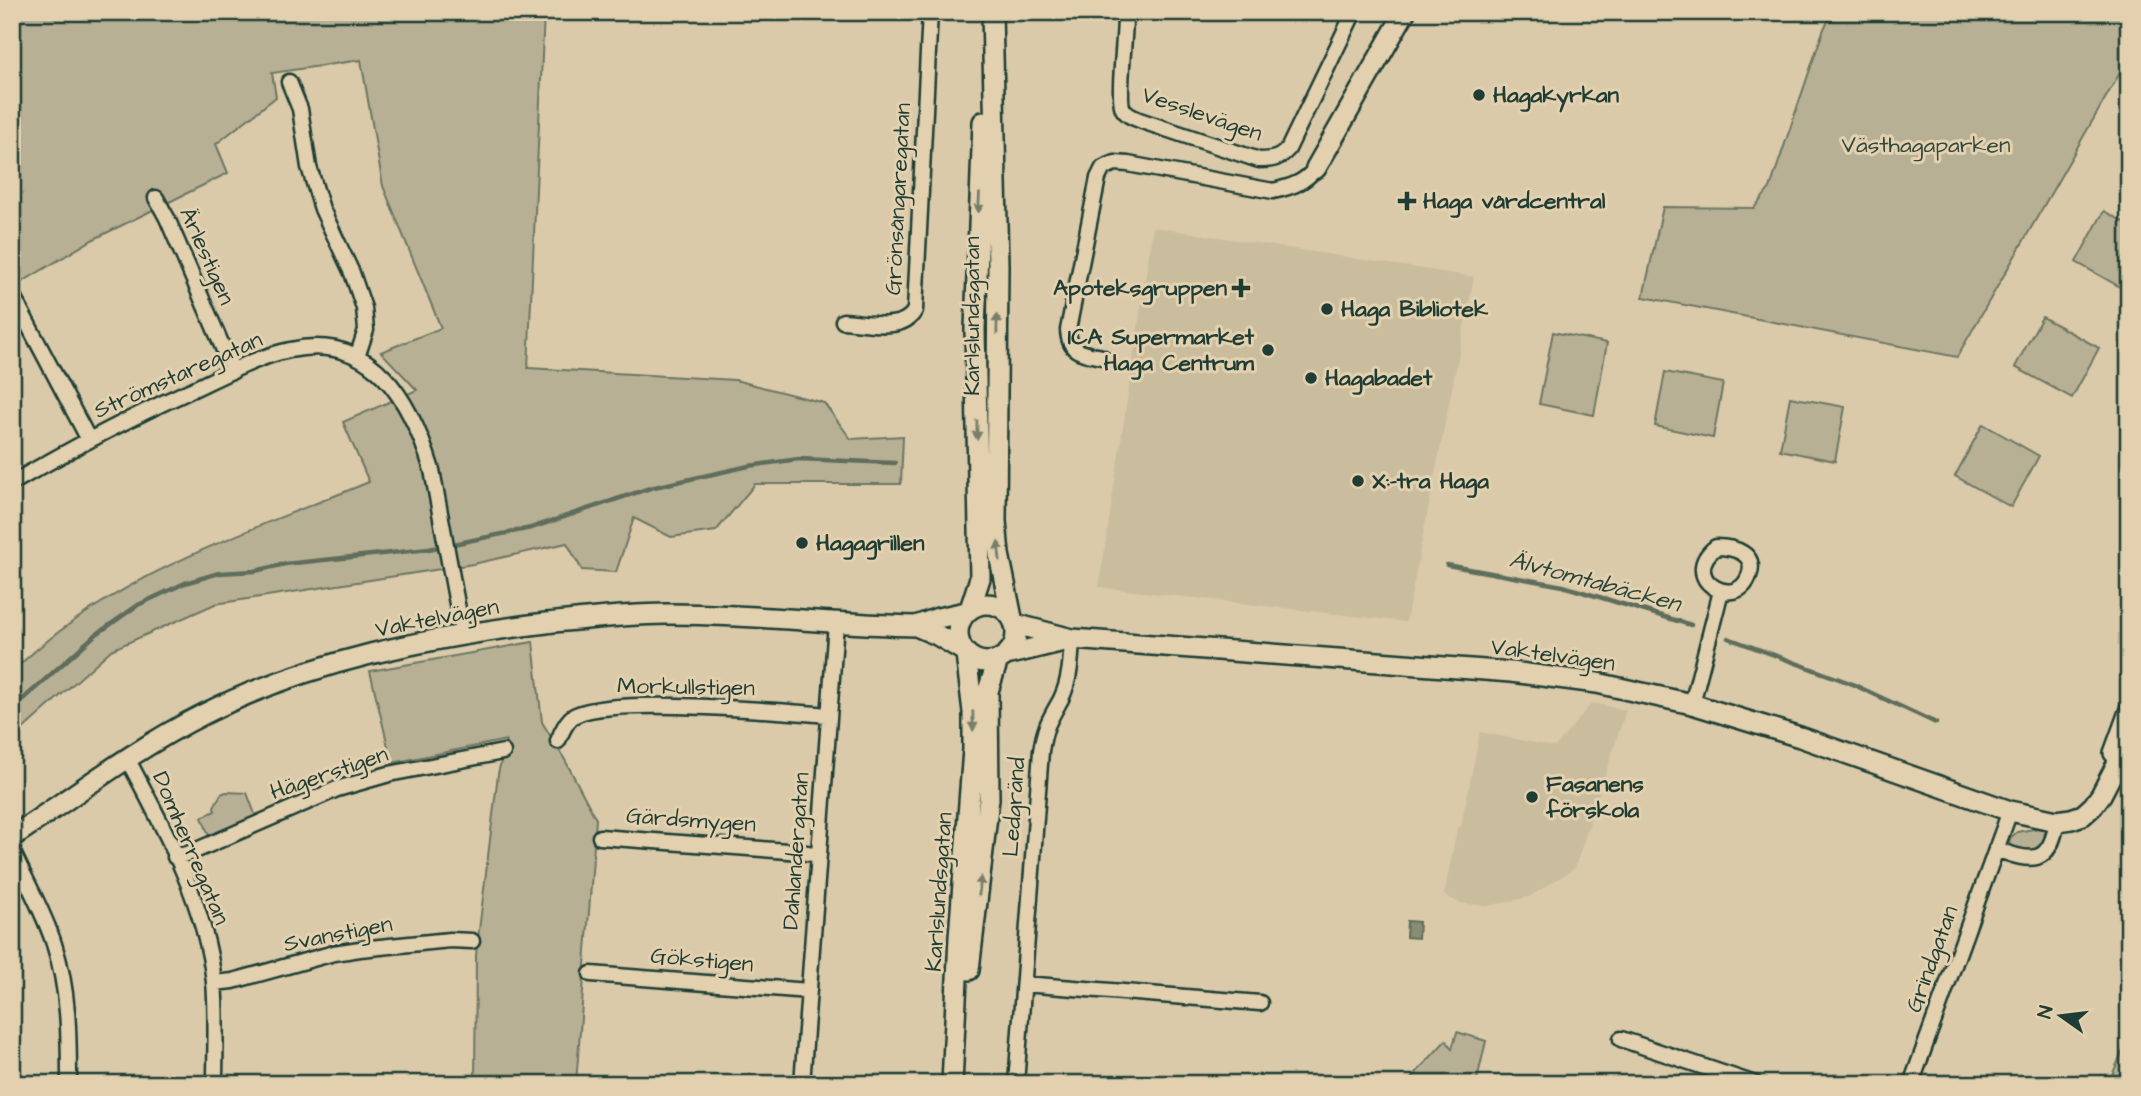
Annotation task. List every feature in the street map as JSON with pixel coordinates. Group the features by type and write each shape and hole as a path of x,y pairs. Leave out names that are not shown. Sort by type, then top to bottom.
{"street":[{"name":"Grönsångaregatan","path":"844,321 902,323 911,318 915,310 930,12"},
{"name":"Karlslundsgatan","path":"968,611 980,578 975,329 990,12"},
{"name":"Karlslundsgatan","path":"990,12 998,265 996,521 1002,571 1013,621"},
{"name":"Vesslevägen","path":"1125,12 1121,96 1122,107 1129,115 1259,160 1273,160 1288,149 1354,12"},
{"path":"1102,356 1074,348 1068,341 1068,330 1096,186 1103,168 1115,163 1128,164 1273,191 1291,187 1307,179 1316,168 1405,12"},
{"path":"289,82 300,109 309,167 322,209 352,273 364,308 366,330 357,357"},
{"name":"Ärlestigen","path":"156,198 233,371"},
{"path":"12,294 89,440"},
{"name":"Strömstaregatan","path":"12,483 144,412 233,371 289,350 307,347 343,351 357,357 386,377 413,416 432,470 463,636"},
{"path":"1692,704 1721,591"},
{"path":"981,604 1004,609 1013,621 1016,637 1011,650 1002,658 981,662 965,652 960,644 958,628 968,611 981,604"},
{"name":"Vaktelvägen","path":"916,626 968,611"},
{"name":"Vaktelvägen","path":"12,837 127,758 206,713 273,684 356,659 436,640 575,620 656,614 769,617 916,626 965,652"},
{"name":"Vaktelvägen","path":"1013,621 1072,639 1511,672 1597,683 1692,704 1800,737 2010,811 2057,821"},
{"name":"Dahlandergatan","path":"802,1084 836,623"},
{"name":"Vaktelvägen","path":"1002,658 1072,639"},
{"name":"Ledgränd","path":"1016,1084 1041,751 1045,727 1061,699 1069,674 1072,639"},
{"name":"Karlslundsgatan","path":"953,1084 959,937 973,749 973,712 965,652"},
{"name":"Karlslundsgatan","path":"955,1050 972,952 987,824 988,691 1002,658"},
{"name":"Morkullstigen","path":"558,741 572,717 593,709 713,707 829,715"},
{"path":"2111,775 2115,748 2129,712"},
{"path":"1996,849 2026,860 2037,859 2048,850 2057,821 2071,820 2083,815 2101,795 2129,741"},
{"name":"Hägerstigen","path":"175,857 190,853 337,789 389,774 503,751"},
{"name":"Domherregatan","path":"127,758 175,857 202,923 214,983 215,1084"},
{"name":"Grindgatan","path":"1911,1084 2010,811"},
{"name":"Gärdsmygen","path":"600,836 819,855"},
{"path":"12,850 54,943 62,974 69,1020 69,1084"},
{"name":"Svanstigen","path":"214,983 233,981 334,953 450,940 472,941"},
{"name":"Gökstigen","path":"591,974 809,991"},
{"path":"1024,984 1260,1003"},
{"path":"1621,1040 1755,1084"}],"shaded area":[{"path":"1153,227 1474,277 1406,622 1099,587"},
{"name":"Fasanens förskola","path":"1592,703 1626,710 1575,868 1529,897 1488,906 1459,903 1444,895 1480,732 1555,747"},
{"path":"1407,921 1419,922 1418,938 1406,937"}],"green space":[{"path":"12,12 544,12 528,368 735,380 824,403 851,439 903,436 901,484 755,484 716,531 671,537 634,518 616,572 582,570 567,543 473,564 215,604 111,650 12,739 12,672 50,638 91,609 180,560 369,482 343,422 417,390 381,352 441,328 383,186 361,60 272,73 276,97 216,144 228,173 92,240 12,288"},
{"name":"Västhagaparken","path":"1832,12 2129,12 2129,57 1957,357 1643,297 1663,207 1754,208 1770,188 1823,31"},
{"path":"2104,211 2129,225 2129,292 2076,262"},
{"path":"2042,317 2099,348 2072,398 2015,367"},
{"path":"1553,332 1607,343 1594,415 1539,404"},
{"path":"1665,372 1723,383 1713,438 1655,426"},
{"path":"1790,397 1845,407 1835,461 1780,450"},
{"path":"1983,424 2039,456 2011,507 1955,476"},
{"path":"533,642 542,722 596,819 576,1084 475,1084 476,955 498,774 506,740 392,763 370,671"},
{"path":"247,793 255,814 258,815 209,836 202,817 215,811 214,807 221,794"},
{"path":"2039,828 2044,830 2045,841 2038,850 2022,851 2009,843 2010,838 2017,832"},
{"path":"1457,1032 1486,1041 1476,1084 1406,1084 1446,1040 1452,1049"},
{"path":"2129,1037 2129,1084 2108,1084"}],"waterway":[{"path":"12,709 94,636 138,605 185,583 219,573 255,571 285,564 429,549 531,528 650,488 749,466 799,459 895,463"},
{"name":"Älvtomtabäcken","path":"1447,565 1563,586 1691,625"},
{"name":"Älvtomtabäcken","path":"1728,638 1850,683 1936,723"}],"place":[{"name":"Hagakyrkan","path":"1479,95"},
{"name":"Haga vårdcentral","path":"1407,201"},
{"name":"Apoteksgruppen","path":"1241,288"},
{"name":"Haga Bibliotek","path":"1327,309"},
{"name":"ICA Supermarket Haga Centrum","path":"1268,350"},
{"name":"Hagabadet","path":"1311,378"},
{"name":"X:-tra Haga","path":"1358,481"},
{"name":"Hagagrillen","path":"802,543"},
{"name":"Fasanens förskola","path":"1532,797"}]}
